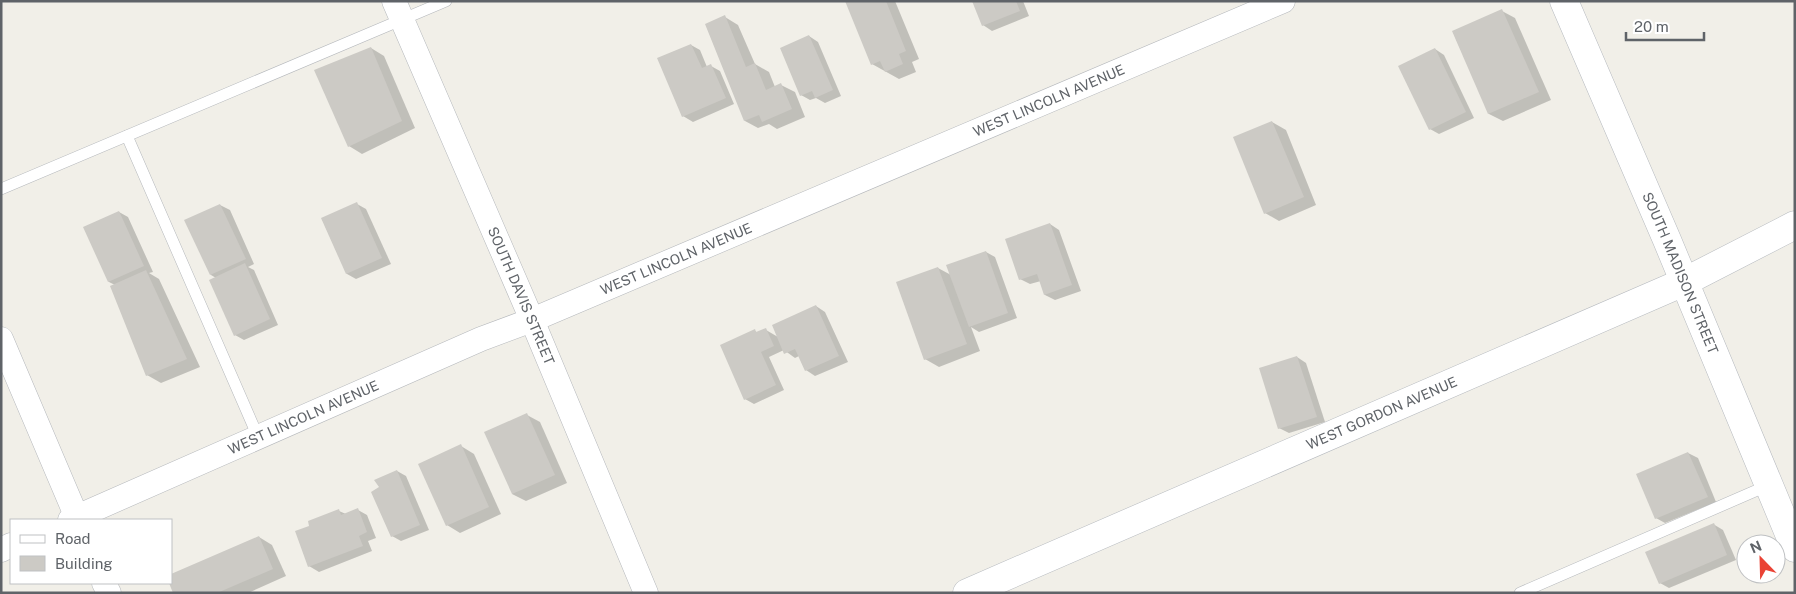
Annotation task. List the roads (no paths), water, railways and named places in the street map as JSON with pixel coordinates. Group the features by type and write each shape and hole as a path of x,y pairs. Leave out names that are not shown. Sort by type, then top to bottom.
{"street":[{"name":"WEST LINCOLN AVENUE","path":"75,519 481,339 532,320 1283,1"},
{"name":"SOUTH MADISON STREET","path":"1564,1 1795,548"},
{"name":"SOUTH DAVIS STREET","path":"398,11 532,320 646,593"},
{"name":"WEST GORDON AVENUE","path":"967,593 1684,282 1795,225"},
{"path":"1,339 75,519"}],"lane":[{"path":"1,189 127,136 398,11 446,1"},
{"path":"127,136 259,439"},
{"path":"1520,593 1769,485"}]}
